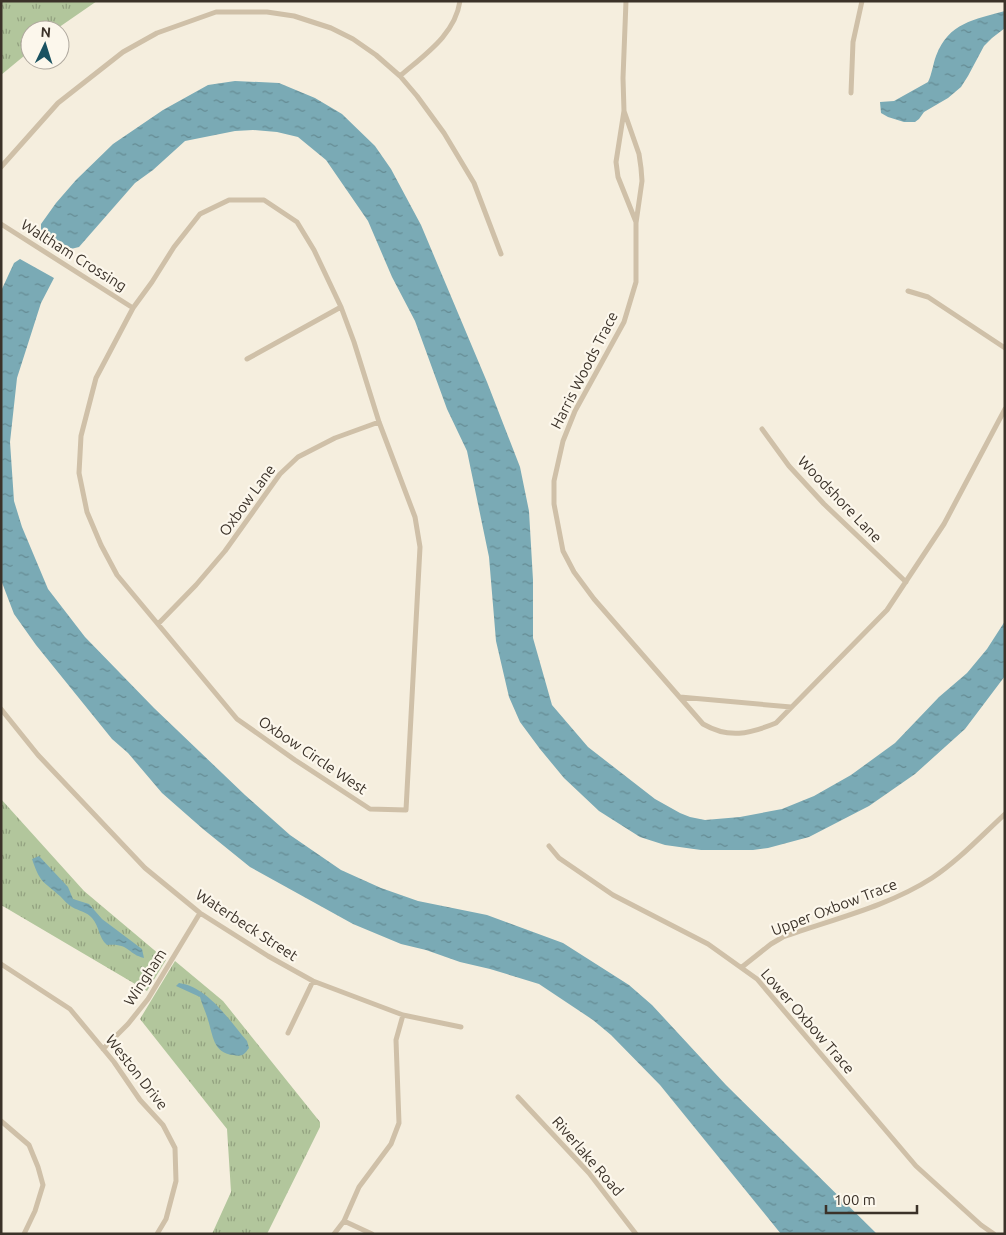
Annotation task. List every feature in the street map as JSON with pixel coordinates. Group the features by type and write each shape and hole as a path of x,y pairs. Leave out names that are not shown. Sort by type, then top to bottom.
{"street":[{"path":"400,76 439,42 452,26 458,13 460,1"},
{"name":"Harris Woods Trace","path":"626,1 623,78 624,111 616,162 618,176 636,223"},
{"path":"851,93 853,42 862,1"},
{"path":"1,167 58,103 124,52 157,33 216,12 266,12 294,16 331,28 353,39 376,55 400,76 418,96 444,133 474,183 501,254"},
{"name":"Harris Woods Trace","path":"624,111 642,168 636,223 636,282 624,322 562,441 554,481 554,504 563,551 574,572 594,599 703,724 712,730 726,734 760,730 776,723 887,610 944,524 1005,409"},
{"name":"Oxbow Circle West","path":"229,200 264,200 297,222 314,250 341,307 379,422 415,518 420,547 406,810 370,809 237,719 117,575 101,545 87,512 79,473 81,436 96,378 133,308 174,247 200,214 229,200"},
{"name":"Waltham Crossing","path":"1,224 133,308"},
{"path":"908,291 928,296 1005,348"},
{"path":"247,359 341,307"},
{"name":"Oxbow Lane","path":"158,624 196,585 225,551 280,474 298,457 335,438 379,422"},
{"name":"Woodshore Lane","path":"762,429 789,466 824,504 906,582"},
{"path":"679,697 791,707"},
{"name":"Waterbeck Street","path":"1,709 38,755 145,868 200,913 268,956 314,981 403,1015 461,1028"},
{"name":"Upper Oxbow Trace","path":"742,967 783,937 878,905 932,878 956,860 1005,814"},
{"name":"Lower Oxbow Trace","path":"549,846 559,858 613,895 708,944 756,979 916,1166 981,1225 994,1234"},
{"name":"Wingham","path":"103,1049 128,1024 148,999 200,913"},
{"name":"Weston Drive","path":"1,964 70,1008 114,1062 140,1100 163,1125 175,1148 176,1181 166,1219 157,1234"},
{"path":"288,1033 314,981"},
{"path":"334,1234 344,1221 359,1187 391,1144 399,1123 396,1040 403,1015"},
{"name":"Riverlake Road","path":"518,1097 589,1174 636,1234"},
{"path":"1,1121 29,1144 43,1185 35,1211 24,1234"},
{"path":"344,1221 372,1234"}],"green space":[{"path":"1,1 97,1 69,20 20,20 20,59 1,75"},
{"path":"1,799 84,891 166,960 147,991 1,905"},
{"path":"175,961 223,1001 320,1122 320,1127 267,1234 212,1234 231,1192 227,1129 140,1019"}],"water":[{"path":"1005,11 1005,28 984,46 961,87 948,98 924,112 915,122 904,122 881,113 880,102 894,101 928,82 941,45 955,29 973,20"},
{"path":"235,81 279,83 315,98 342,114 375,146 391,169 421,225 487,382 520,467 529,511 533,580 533,638 552,705 588,747 655,799 690,817 705,820 740,817 782,809 814,796 851,775 895,743 939,697 967,673 987,649 1005,621 1005,676 965,729 915,774 869,806 809,837 768,848 753,850 701,850 665,845 640,837 599,811 564,778 540,749 520,722 509,697 496,641 489,557 467,451 447,409 415,321 392,277 368,221 326,160 298,137 277,132 235,131 185,141 153,170 135,183 79,247 71,249 41,230 41,224 56,203 76,180 113,144 163,110 208,85"},
{"path":"20,259 54,278 41,303 17,378 10,442 14,501 22,527 48,589 85,637 154,708 245,795 290,835 341,870 381,888 418,901 487,915 563,943 629,985 652,1005 726,1085 877,1234 781,1234 660,1085 611,1035 593,1020 539,984 401,944 353,924 250,867 162,793 128,753 112,739 36,645 14,614 1,580 1,291 14,263"},
{"path":"39,856 68,887 73,899 89,904 102,919 142,949 144,958 124,947 107,945 102,939 95,921 90,916 69,905 40,877 32,859"},
{"path":"179,983 199,991 225,1014 247,1041 249,1048 244,1054 239,1056 226,1054 221,1051 213,1037 200,997 176,986"}]}
